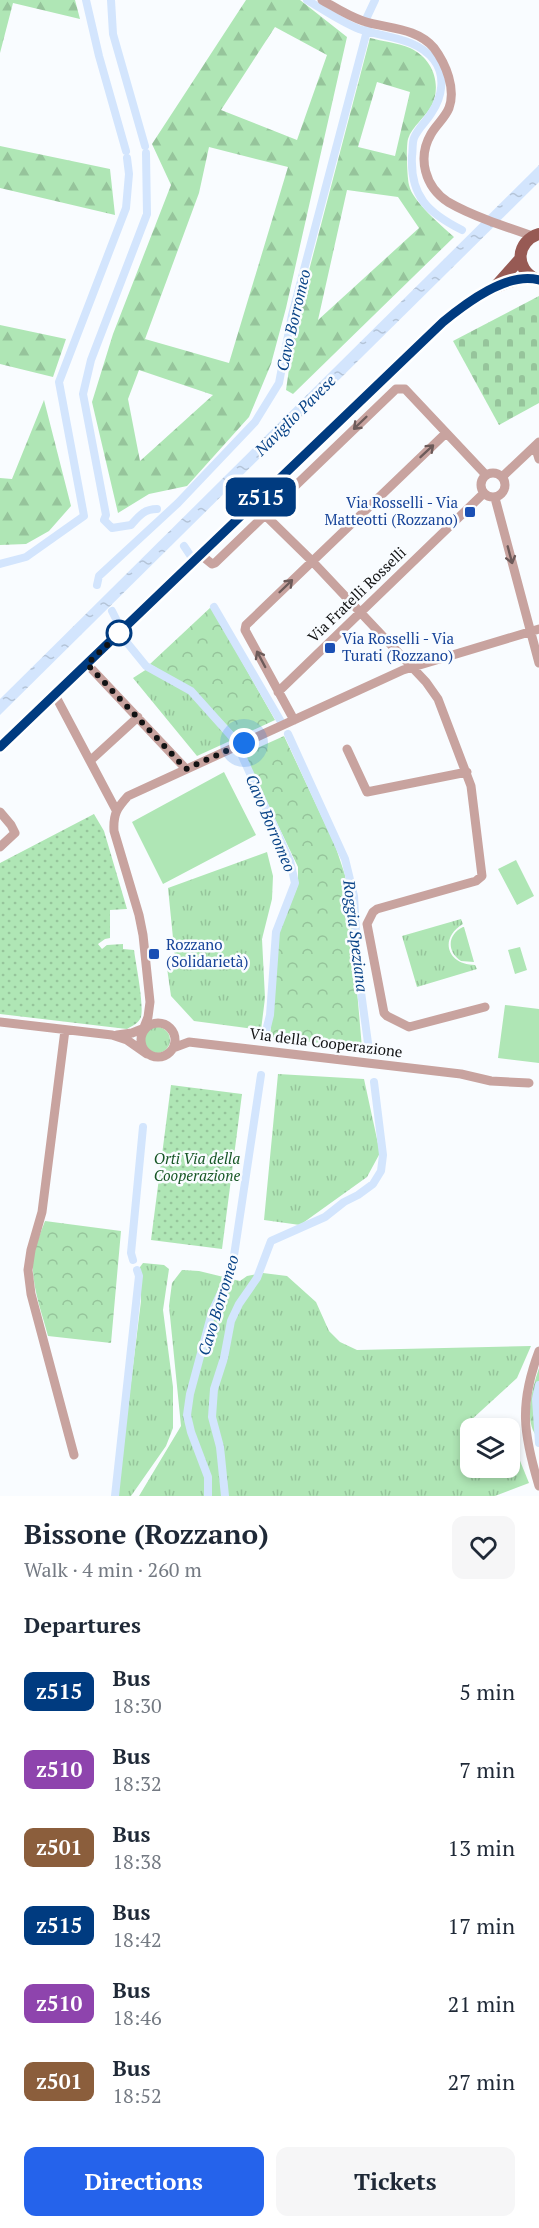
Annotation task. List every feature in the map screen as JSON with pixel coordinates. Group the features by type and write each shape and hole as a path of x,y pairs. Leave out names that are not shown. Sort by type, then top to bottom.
{"main road":[{"path":"495,287 536,235"},
{"path":"521,253 524,271 535,279"},
{"path":"0,747 443,322 465,304 495,287 522,278 535,279"}],"street":[{"path":"322,0 343,13 364,21 402,29 416,35 434,49 445,67 452,96 449,109 430,135 426,146 425,172 438,194 460,208 536,235"},
{"path":"512,228 518,236 521,253"},
{"path":"201,555 212,564 396,389 405,389 486,475"},
{"path":"294,720 245,627 447,433"},
{"path":"502,477 537,444"},
{"path":"537,444 539,459"},
{"path":"315,445 325,457"},
{"path":"496,473 502,477 505,489 500,496 495,498 483,494 480,485 486,475 496,473"},
{"name":"Via Fratelli Rosselli","path":"278,692 483,494"},
{"path":"495,498 535,630 539,663"},
{"path":"264,514 312,561 412,667 438,699 471,786 482,876 476,881 377,909 369,918 367,924 382,1009 387,1016 409,1027 485,1007"},
{"path":"115,813 128,796 412,667 535,630"},
{"path":"87,664 186,769"},
{"path":"56,695 91,760 115,813 117,839 141,922 150,1002 141,1044 147,1054"},
{"path":"91,760 138,717"},
{"path":"347,748 367,792 467,772"},
{"path":"0,812 15,833 0,847"},
{"path":"112,1035 127,1040 147,1054 160,1057 168,1054 173,1048 175,1038 170,1029 155,1014 150,1002"},
{"path":"0,1022 112,1035 144,1030 160,1023 170,1029"},
{"name":"Via della Cooperazione","path":"170,1029 189,1042"},
{"path":"64,1030 42,1212 28,1270 31,1294 74,1455"},
{"name":"Via della Cooperazione","path":"173,1048 189,1042 461,1074 492,1075 534,1083"},
{"path":"539,1351 530,1375 525,1404 525,1433 539,1486"}],"green space":[{"path":"0,0 75,0 80,19 13,3 0,53"},
{"path":"246,0 300,0 347,37 286,308 271,364 249,417 187,486 149,494 118,513 92,402 113,334 171,185 152,144","holes":["275,27 327,55 297,140 221,110","209,147 288,167 229,363 145,339 199,193","139,370 213,395 140,461 128,399"]},
{"path":"370,38 410,48 418,52 429,65 436,88 432,105 408,139 409,185 421,206 454,237 293,394 286,390 296,320","holes":["377,82 410,92 395,156 358,147","347,190 398,197 419,228 318,320"]},
{"path":"0,146 110,169 115,215 0,188"},
{"path":"539,296 539,403 499,425 453,341"},
{"path":"0,325 66,339 53,377 0,364"},
{"path":"44,400 71,506 49,531 26,544 0,545 0,478 12,479"},
{"path":"211,607 275,720 238,737 193,690 150,664"},
{"path":"147,669 190,694 232,740 197,756 133,678"},
{"path":"284,736 335,845 345,875 362,1048 270,1037 279,933 298,885 298,867 244,754"},
{"path":"224,772 256,835 163,884 132,822"},
{"path":"94,814 104,831 127,909 110,910 110,938 98,944 102,949 107,945 123,944 123,949 134,950 141,1017 127,1029 0,1014 0,863"},
{"path":"267,852 273,876 272,899 262,939 265,998 261,1030 194,1021 171,996 166,961 175,958 168,888"},
{"path":"516,860 534,896 517,905 498,869"},
{"path":"461,919 463,924 455,930 451,937 450,950 458,961 475,965 477,969 417,987 402,936"},
{"path":"463,927 474,962 461,961 451,948 454,934"},
{"path":"520,947 527,970 515,974 508,950"},
{"path":"505,1005 539,1009 539,1063 498,1058"},
{"path":"157,1027 166,1031 170,1040 166,1049 157,1053 148,1049 144,1040 148,1031"},
{"path":"278,1074 364,1079 380,1153 367,1177 300,1225 264,1220"},
{"name":"Orti Via della Cooperazione","path":"171,1085 242,1094 222,1249 151,1240"},
{"path":"45,1221 121,1231 111,1343 48,1336 36,1294 33,1273 34,1252"},
{"path":"143,1263 164,1265 169,1269 163,1310 173,1387 173,1428 166,1446 131,1496 117,1496 141,1301 140,1267"},
{"path":"182,1270 199,1271 240,1281 247,1276 263,1273 287,1276 316,1302 329,1331 340,1342 357,1350 531,1346 517,1378 473,1418 460,1418 460,1478 520,1478 520,1461 529,1483 495,1496 139,1496 181,1426 169,1306 172,1283"},
{"path":"539,1368 539,1433 535,1434 530,1419 530,1410 532,1392"}],"water":[{"name":"Naviglio Pavese","path":"539,165 539,182 0,715 0,699"}],"waterway":[{"path":"86,0 126,151"},
{"path":"111,0 113,34 145,146"},
{"path":"307,0 359,29 409,42 427,52 434,60 440,73 440,93 430,115 414,138 412,170 418,193 424,202 440,217 462,230"},
{"name":"Cavo Borromeo","path":"367,17 375,0"},
{"name":"Cavo Borromeo","path":"97,585 99,576 178,503 255,422 279,383 292,315 368,27"},
{"path":"146,153 147,214 91,360 83,394 106,515 104,520 112,528 131,525 145,512 157,509"},
{"path":"0,564 26,557 84,516 59,382 126,208 129,174 127,158"},
{"name":"Roggia Speziana","path":"184,546 190,555"},
{"name":"Roggia Speziana","path":"214,607 280,720"},
{"name":"Cavo Borromeo","path":"112,611 119,625"},
{"name":"Cavo Borromeo","path":"124,639 146,666 191,691 234,739"},
{"name":"Roggia Speziana","path":"288,734 345,859 354,896 358,970 368,1043"},
{"name":"Cavo Borromeo","path":"242,756 290,861 295,883 276,932 270,1015 266,1031"},
{"name":"Cavo Borromeo","path":"208,1496 208,1477 187,1415 190,1394 212,1312 232,1269 261,1075"},
{"name":"Roggia Speziana","path":"225,1496 220,1447 212,1417 214,1389 224,1358 231,1321 239,1304 257,1278 271,1241 325,1217 373,1184 381,1171 383,1155 374,1082"},
{"path":"133,1260 131,1253 143,1127"},
{"path":"115,1496 139,1276 137,1270"},
{"path":"539,1385 536,1399 539,1443"}],"bus line":[{"name":"z515","path":"0,747 443,322 465,304 495,287 522,278 531,277 539,280"}],"place":[{"name":"Via Rosselli - Via Matteotti (Rozzano)","path":"470,512"},
{"name":"Via Rosselli - Via Turati (Rozzano)","path":"330,648"},
{"name":"Rozzano (Solidarietà)","path":"154,954"}],"route":[{"path":"119,633 125,628 87,664 186,769 244,743"}]}
